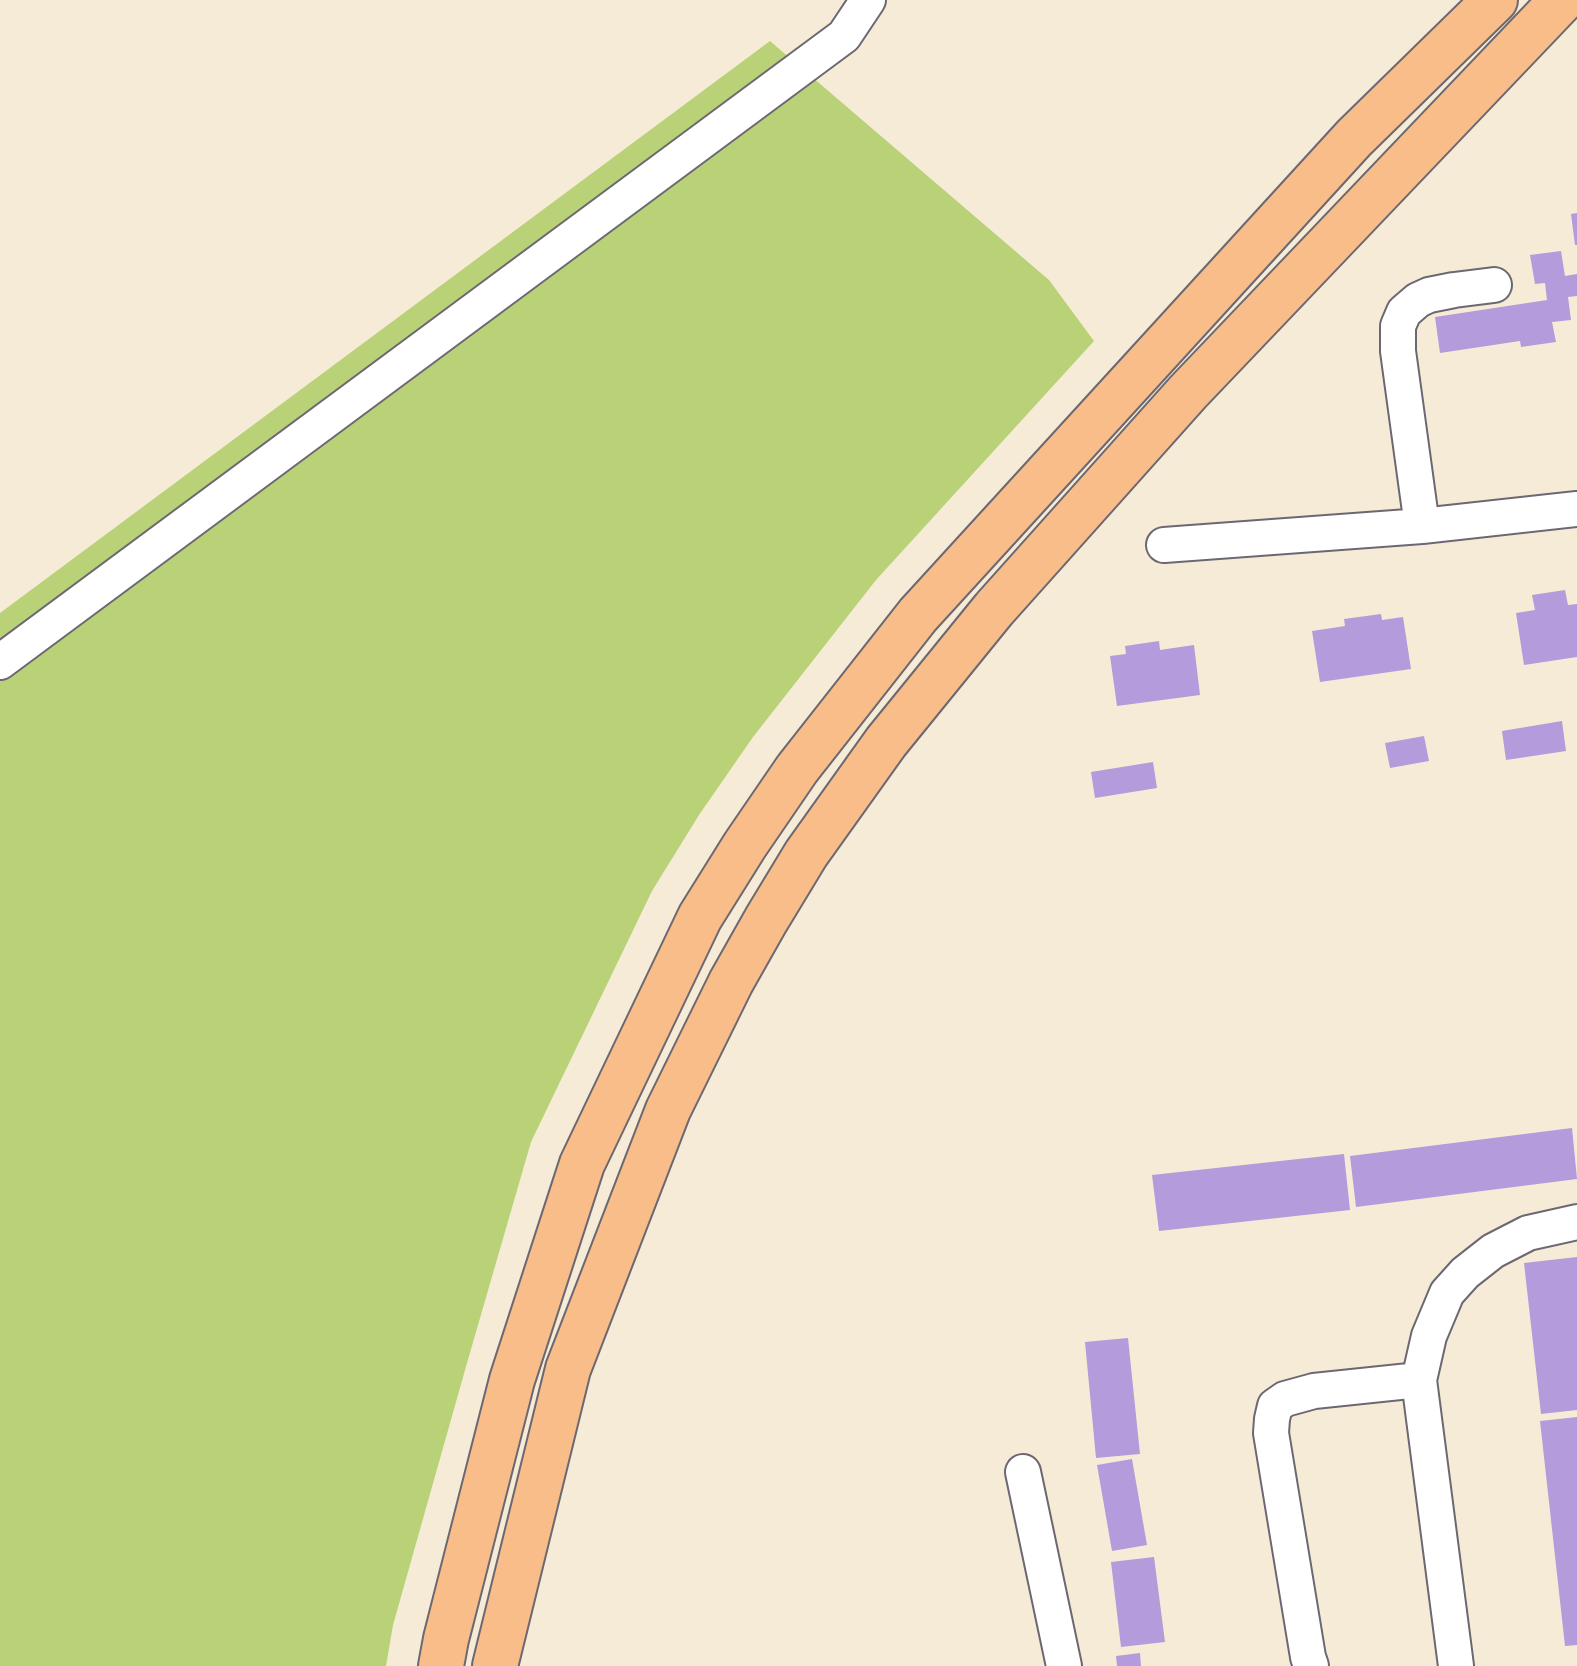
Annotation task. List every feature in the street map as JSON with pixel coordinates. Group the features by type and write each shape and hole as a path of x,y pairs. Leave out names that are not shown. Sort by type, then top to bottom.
{"main road":[{"path":"441,1666 512,1380 582,1164 700,917 745,845 797,769 918,615 1354,138 1495,0"},
{"path":"495,1666 568,1369 668,1110 731,982 806,854 886,742 994,609 1188,392 1562,0"}],"street":[{"path":"0,662 844,36 868,0"},
{"path":"1422,526 1398,351 1398,326 1404,312 1429,295 1494,285"},
{"path":"1164,545 1422,526 1577,509"},
{"path":"1456,1666 1419,1380 1429,1336 1447,1293 1465,1273 1493,1251 1528,1233 1577,1222"},
{"path":"1311,1666 1271,1433 1275,1406 1285,1399 1314,1391 1419,1380"},
{"path":"1023,1472 1064,1666"}],"green space":[{"path":"770,41 1049,280 1094,341 876,580 753,737 652,891 531,1142 393,1625 386,1666 0,1666 0,613"}],"building":[{"path":"1577,213 1577,245 1575,245 1571,214"},
{"path":"1561,251 1565,276 1577,274 1577,296 1568,297 1571,320 1552,322 1556,342 1521,347 1520,341 1440,353 1435,317 1547,300 1545,283 1535,284 1530,255"},
{"path":"1565,590 1568,605 1577,604 1577,657 1524,665 1516,613 1535,610 1532,595"},
{"path":"1381,614 1382,620 1403,617 1411,669 1320,682 1312,631 1345,626 1344,619"},
{"path":"1159,641 1160,650 1194,645 1200,695 1117,706 1110,656 1126,654 1125,646"},
{"path":"1562,721 1566,751 1506,760 1502,731"},
{"path":"1424,736 1429,761 1390,768 1385,743"},
{"path":"1153,762 1157,788 1095,798 1091,772"},
{"path":"1572,1128 1577,1179 1356,1207 1350,1156"},
{"path":"1344,1154 1350,1210 1159,1231 1152,1175"},
{"path":"1577,1257 1577,1410 1541,1414 1524,1263"},
{"path":"1128,1338 1140,1454 1096,1458 1085,1342"},
{"path":"1577,1417 1577,1645 1565,1646 1540,1421"},
{"path":"1132,1459 1147,1545 1112,1551 1097,1465"},
{"path":"1154,1557 1165,1642 1121,1647 1111,1562"},
{"path":"1140,1653 1141,1666 1117,1666 1116,1656"}]}
